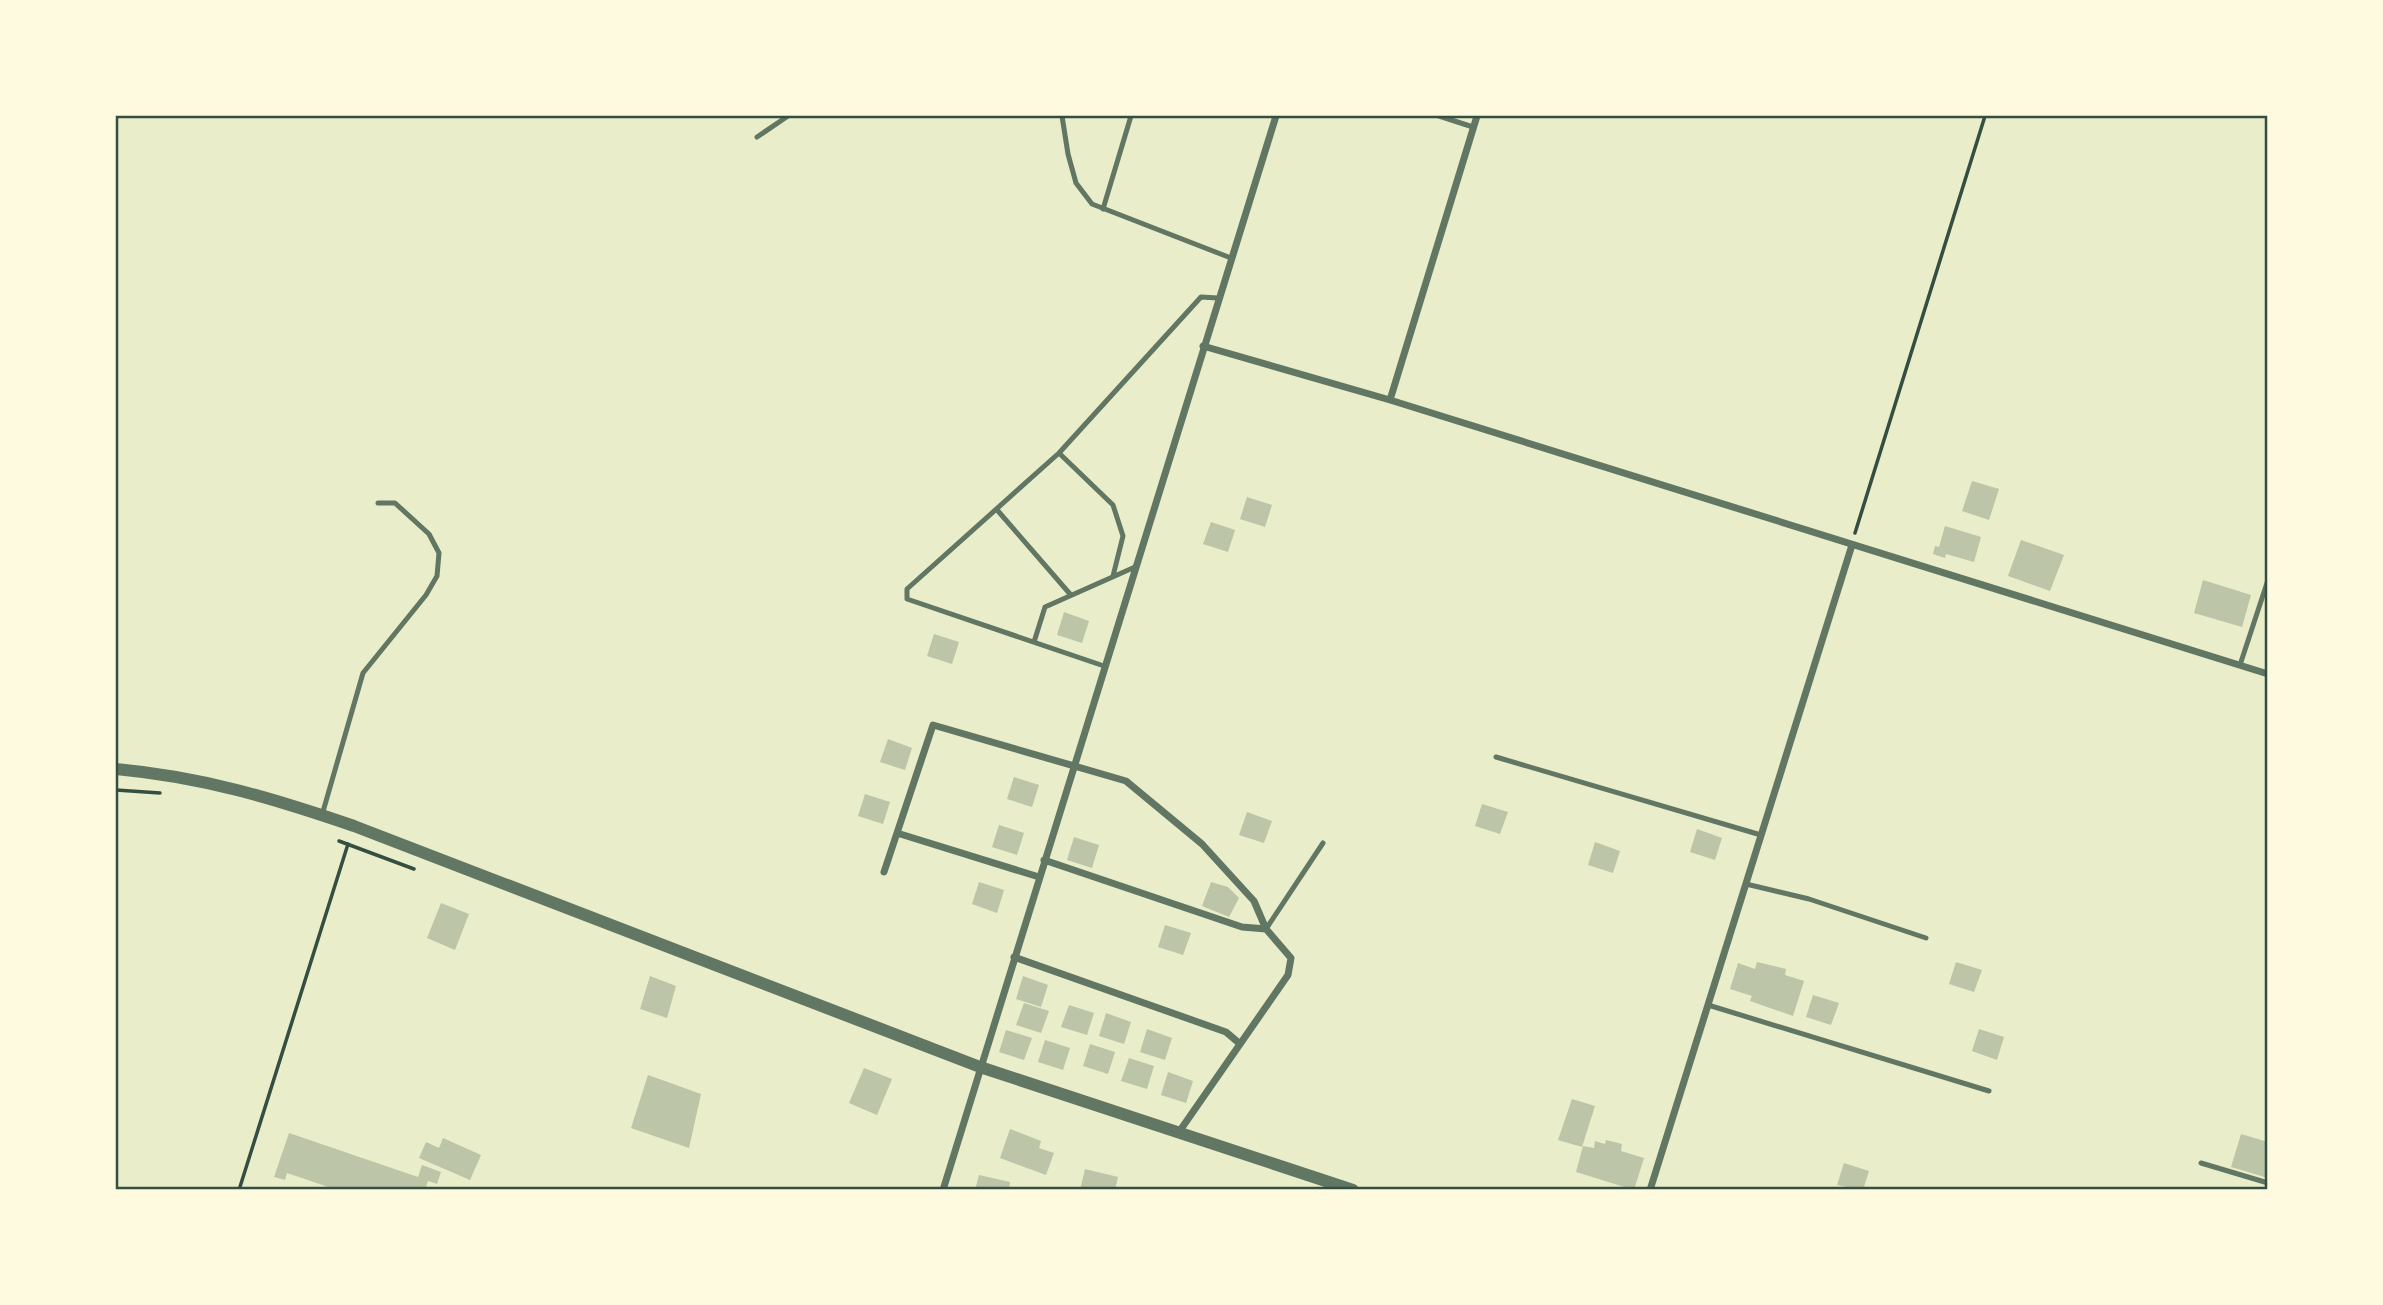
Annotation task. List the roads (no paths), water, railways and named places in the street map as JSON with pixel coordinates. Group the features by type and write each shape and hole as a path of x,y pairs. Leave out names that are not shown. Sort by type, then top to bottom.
{"street":[{"path":"943,1189 1276,116"},
{"path":"1390,400 1477,116"},
{"path":"1203,346 1390,400 2267,674"},
{"path":"1650,1189 1852,545"},
{"path":"884,872 933,725 1126,781 1202,844 1254,901 1266,929 1291,958 1288,975 1179,1132"},
{"path":"116,769 221,783 354,826 980,1067 1353,1189"},
{"path":"897,832 1039,877"},
{"path":"1044,860 1242,927 1266,929"},
{"path":"1014,957 1226,1032 1239,1043"}],"lane":[{"path":"757,137 788,116"},
{"path":"1062,116 1076,183 1092,204 1231,258"},
{"path":"1102,209 1131,116"},
{"path":"1439,116 1473,127"},
{"path":"1104,666 907,599 907,589 998,511 1059,453 1201,297 1218,298"},
{"path":"1059,453 1113,505 1123,536 1113,576"},
{"path":"321,815 363,673 426,595 437,576 439,553 429,534 394,503 378,503"},
{"path":"998,511 1070,594"},
{"path":"1034,642 1045,607 1135,567"},
{"path":"2240,665 2267,580"},
{"path":"1496,757 1761,835"},
{"path":"1266,929 1323,843"},
{"path":"1746,884 1809,899 1926,938"},
{"path":"1708,1005 1989,1091"},
{"path":"2201,1163 2267,1183"}]}
